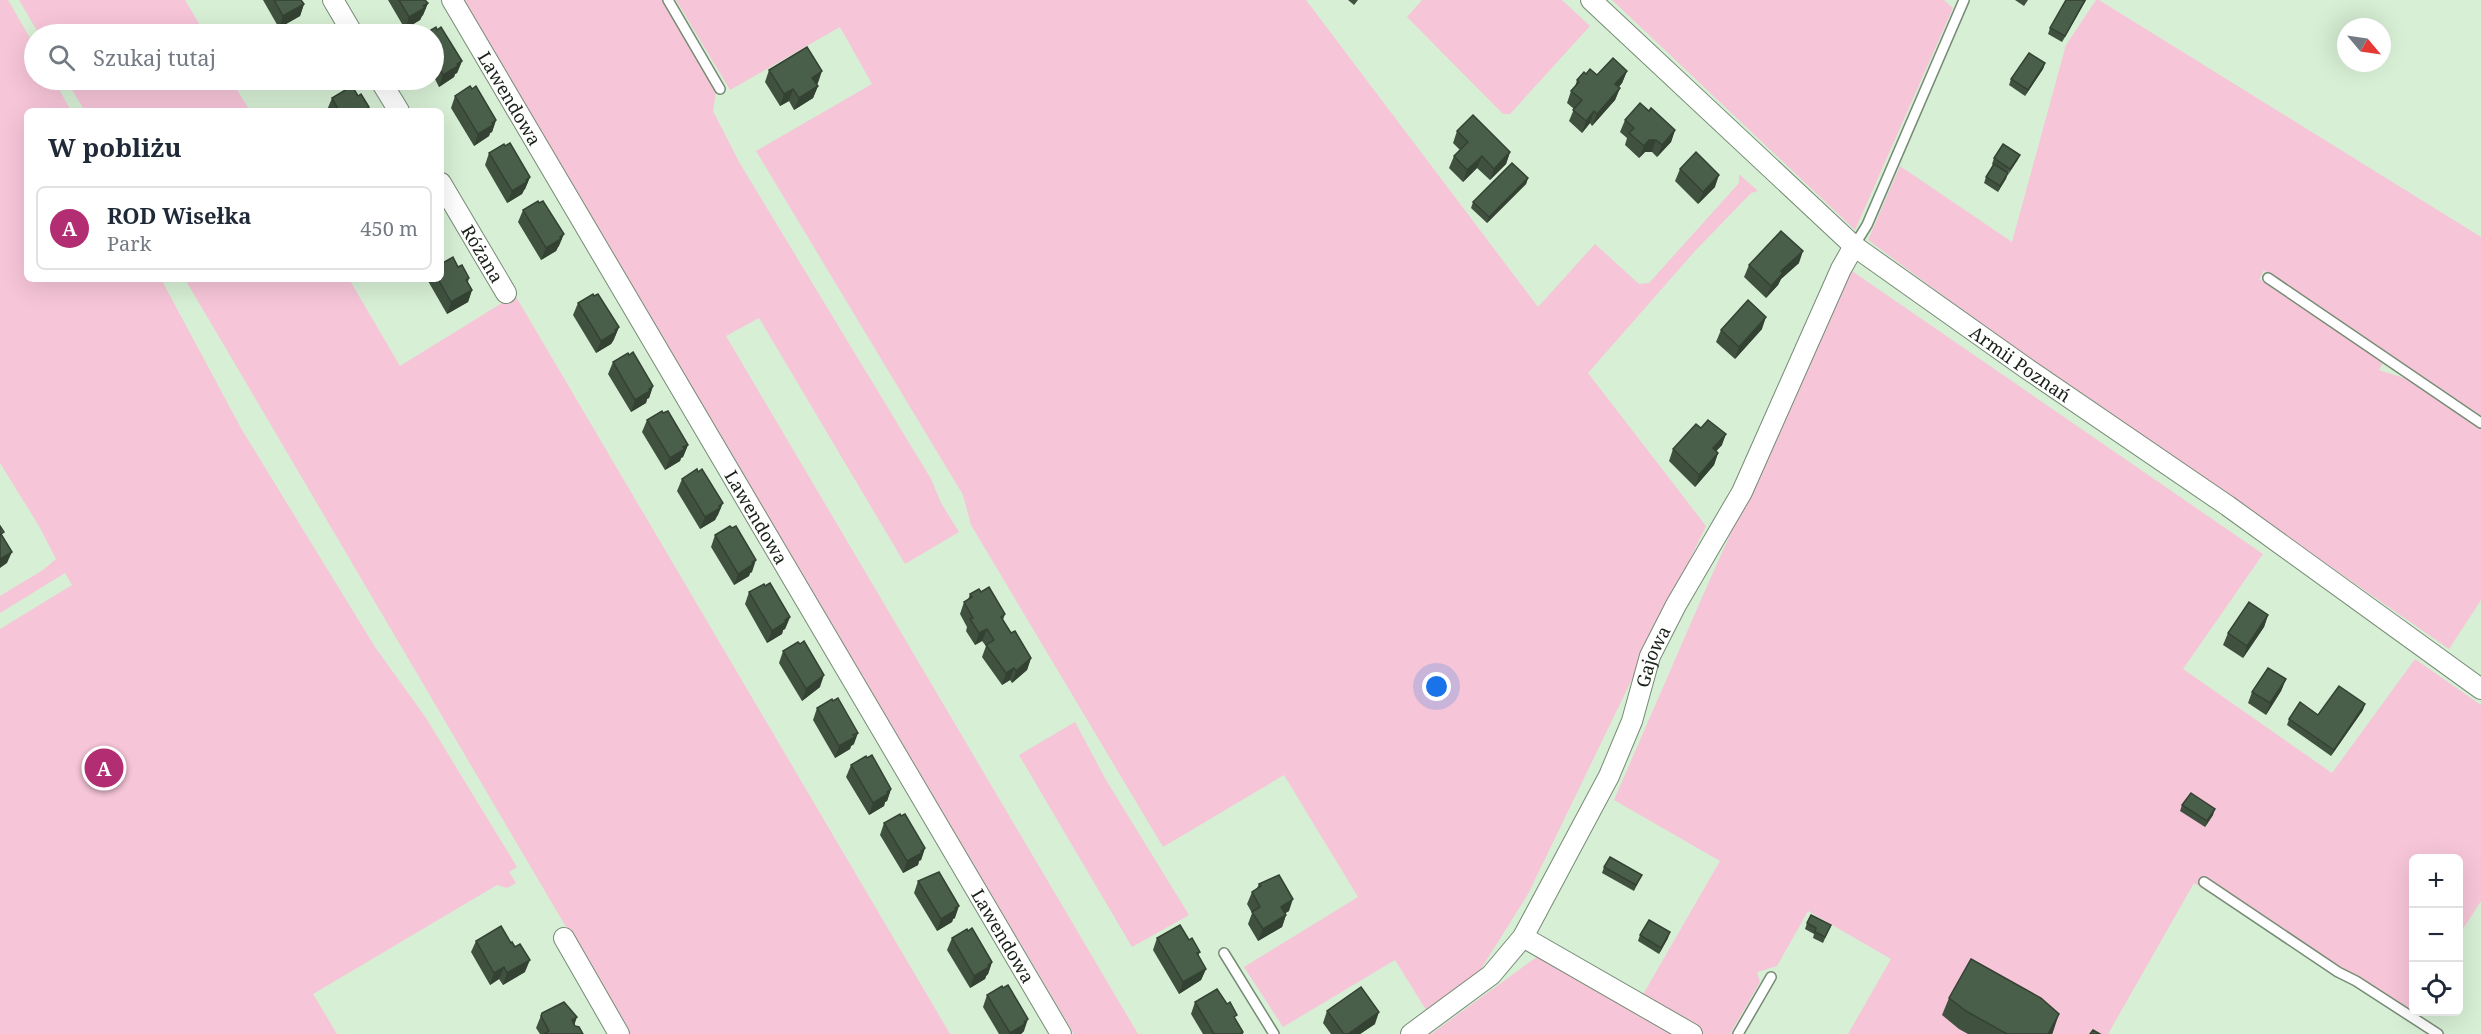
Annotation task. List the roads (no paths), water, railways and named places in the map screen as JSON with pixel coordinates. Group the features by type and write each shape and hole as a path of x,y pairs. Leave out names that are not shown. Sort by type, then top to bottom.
{"street":[{"path":"333,0 347,24"},
{"name":"Lawendowa","path":"452,0 1061,1034"},
{"name":"Armii Poznań","path":"1591,0 1854,246 2026,368 2228,506 2481,689"},
{"path":"386,90 397,108"},
{"name":"Różana","path":"444,188 506,293"},
{"name":"Gajowa","path":"1411,1034 1491,975 1523,937 1609,776 1632,721 1650,656 1676,605 1742,492 1841,269 1854,246"},
{"path":"1523,937 1692,1034"},
{"path":"564,938 619,1034"}],"lane":[{"path":"668,0 720,89"},
{"path":"1854,246 1867,225 1964,0"},
{"path":"2268,278 2481,423"},
{"path":"2204,882 2338,972 2356,981 2438,1034"},
{"path":"1224,953 1274,1034"},
{"path":"1738,1034 1771,977"}],"place":[{"name":"ROD Wisełka","path":"104,768"}]}
